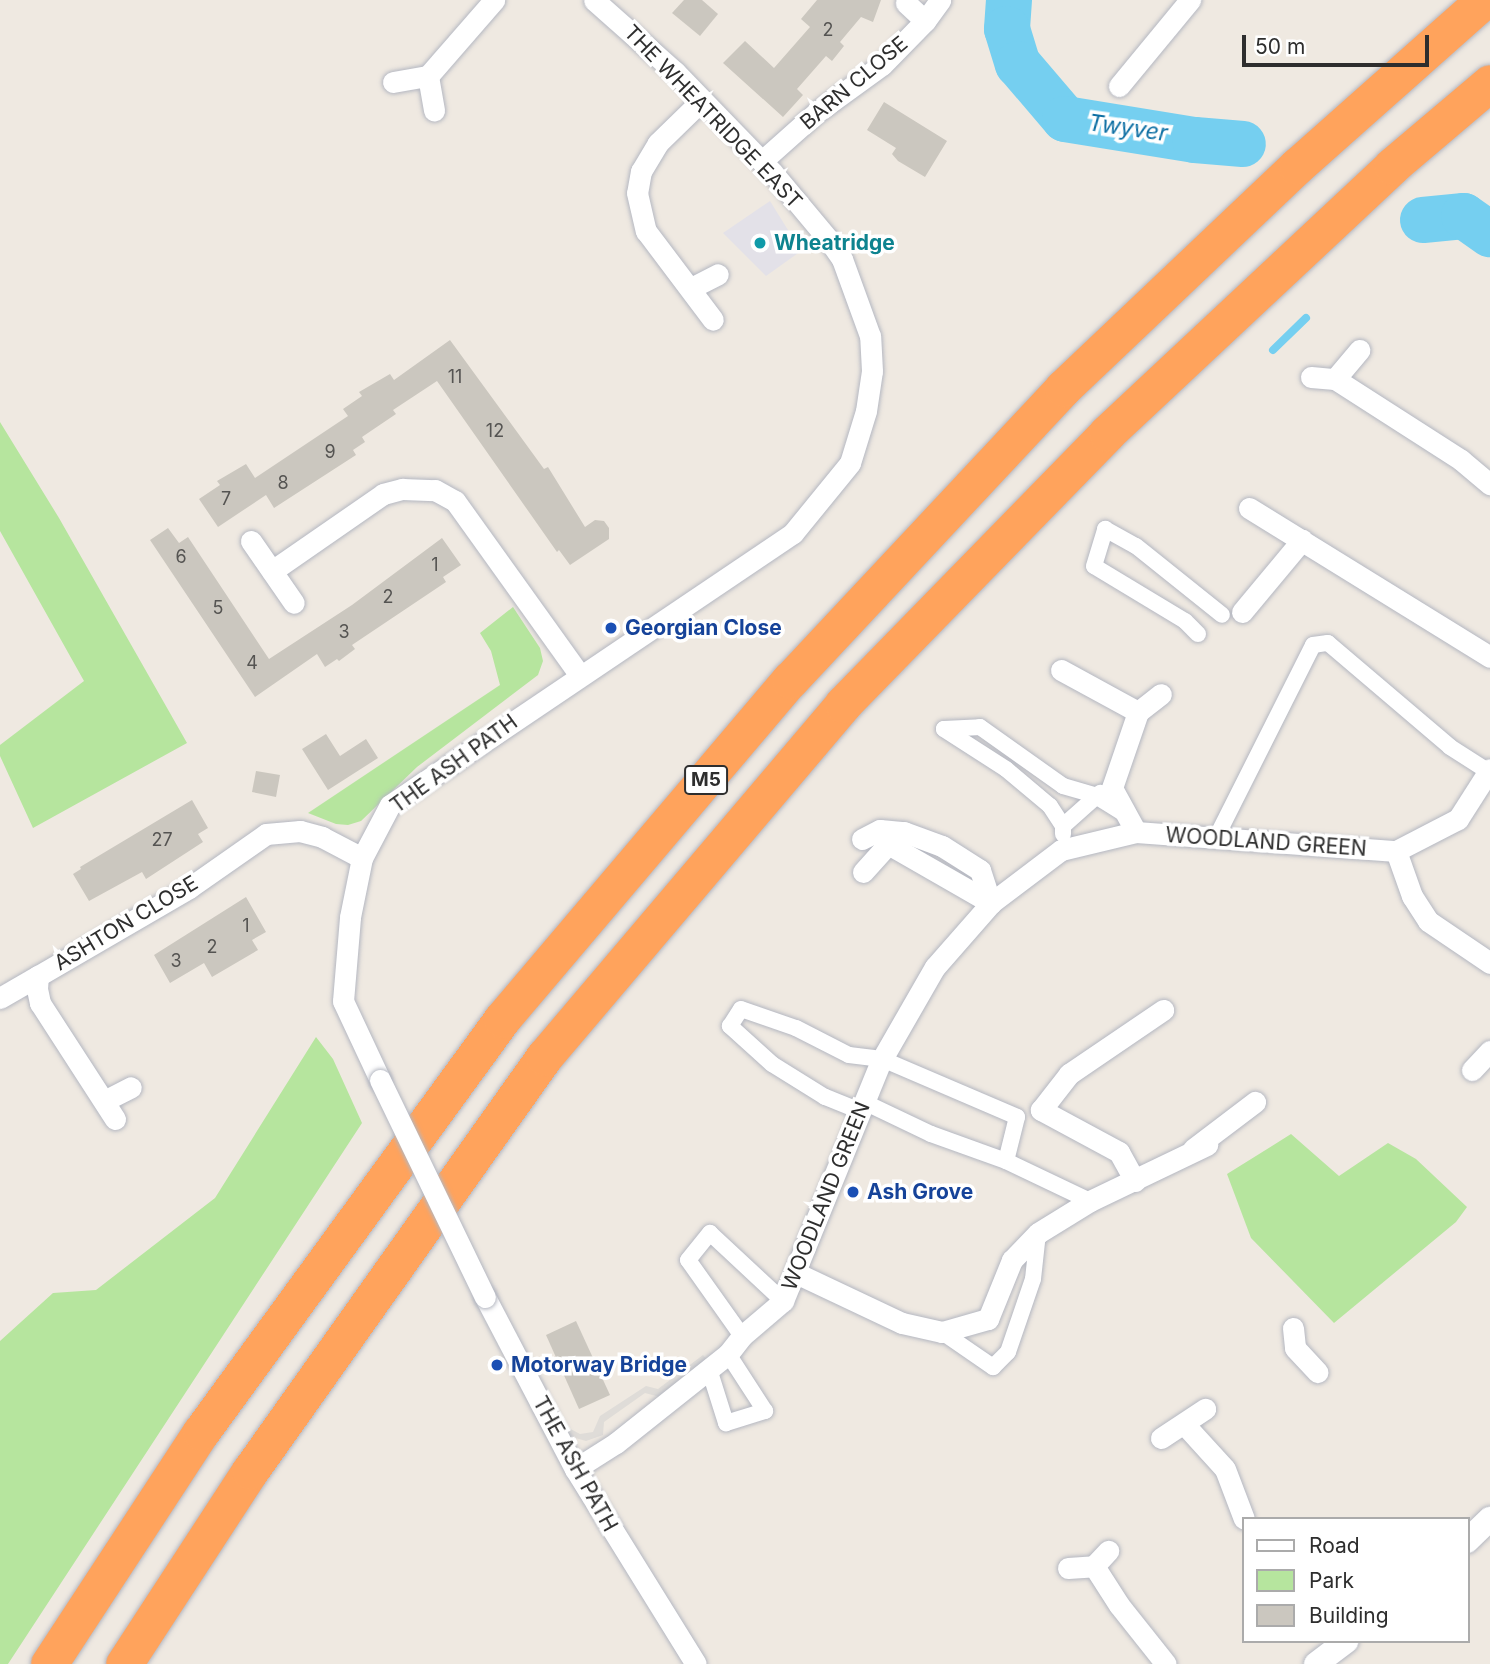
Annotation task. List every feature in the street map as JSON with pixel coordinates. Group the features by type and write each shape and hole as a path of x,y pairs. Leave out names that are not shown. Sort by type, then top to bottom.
{"highway":[{"name":"M5","path":"49,1664 201,1432 502,1019 781,691 1063,388 1297,166 1484,0"},
{"name":"M5","path":"124,1664 250,1471 544,1056 843,704 1107,433 1392,166 1490,83"}],"street":[{"path":"393,82 428,76 494,0"},
{"name":"THE WHEATRIDGE EAST","path":"594,0 647,45 762,161 828,239"},
{"name":"BARN CLOSE","path":"762,161 817,112 882,65 925,21 940,0"},
{"path":"1119,86 1190,0"},
{"path":"906,3 925,21"},
{"path":"428,76 434,110"},
{"path":"702,100 658,143 641,171 637,193 646,231 713,320"},
{"name":"THE ASH PATH","path":"687,1661 575,1469 485,1297 343,1001 350,917 362,858 390,805 579,674 793,533 850,463 866,411 872,372 870,336 842,259 828,239"},
{"path":"691,288 718,274"},
{"path":"1335,379 1359,350"},
{"path":"1311,377 1335,379 1461,460 1490,484"},
{"path":"272,571 383,494 402,489 435,490 455,501 579,674"},
{"path":"1249,508 1490,657"},
{"path":"1198,634 1185,621 1094,566 1105,529 1136,546 1232,614 1302,540"},
{"path":"251,541 294,603"},
{"name":"WOODLAND GREEN","path":"575,1469 616,1443 728,1354 742,1336 783,1301 882,1059 935,967 990,903 1061,850 1131,823 1396,851 1458,820 1489,771 1450,747 1328,643 1313,646 1220,830"},
{"path":"1061,670 1139,712"},
{"path":"1063,826 1103,792 1139,712 1161,694"},
{"path":"1061,850 1063,826 1050,806 1006,769 944,729 979,727 1063,786 1103,792 1131,823"},
{"path":"863,839 880,830 904,832 942,846 979,870 990,903"},
{"name":"ASHTON CLOSE","path":"131,1087 109,1110 40,1003 38,976 189,888 266,834 300,831 322,837 362,858"},
{"path":"863,872 888,844 990,903"},
{"name":"WOODLAND GREEN","path":"1396,851 1412,896 1427,921 1490,963"},
{"path":"0,998 38,976"},
{"path":"1006,1161 1017,1117 882,1059 849,1055 796,1028 741,1009 730,1026 772,1063 825,1097 862,1106 1006,1161 1090,1201"},
{"path":"1135,1181 1119,1152 1041,1110 1069,1074 1163,1010"},
{"path":"1472,1070 1490,1051"},
{"path":"1183,1156 1255,1102"},
{"path":"942,1332 988,1319 1012,1260 1038,1233 1090,1201 1207,1145"},
{"path":"742,1336 688,1259 710,1233 783,1301"},
{"path":"796,1273 902,1324 942,1332 993,1367 1008,1352 1032,1279 1038,1233"},
{"path":"1293,1328 1295,1348 1317,1372"},
{"path":"709,1369 726,1423 765,1412 728,1354"},
{"path":"1161,1438 1185,1425 1205,1409"},
{"path":"1185,1425 1225,1469 1243,1517"},
{"path":"1469,1539 1490,1519"},
{"path":"1068,1568 1101,1558 1119,1605 1166,1664"}],"shaded area":[{"path":"770,201 801,251 766,276 723,233"},
{"path":"703,1355 707,1360 660,1397 645,1393 604,1422 603,1435 586,1441 565,1435 563,1425 580,1434 593,1432 600,1416 646,1386 658,1389"}],"green space":[{"path":"0,422 59,518 187,743 33,828 0,756 0,745 84,681 0,531"},
{"path":"513,607 540,648 543,661 538,675 417,767 361,821 348,825 336,824 308,813 500,685 491,651 480,633"},
{"path":"316,1037 333,1059 362,1123 8,1664 0,1664 0,1341 53,1293 96,1290 215,1198"},
{"path":"1291,1134 1339,1176 1388,1143 1416,1159 1467,1207 1456,1222 1334,1323 1251,1238 1227,1174"}],"building":[{"path":"684,0 702,0 718,14 700,36 672,13"},
{"path":"817,0 881,0 873,22 861,17 840,42 844,46 832,61 826,56 797,89 803,95 783,117 723,63 745,41 774,68 810,27 801,19"},
{"path":"884,102 947,141 925,177 898,161 892,154 896,148 867,130"},
{"path":"450,340 544,469 548,467 585,527 595,520 604,521 609,528 609,539 570,565 559,550 557,552 437,381 393,410 396,414 362,437 365,442 353,450 356,455 274,508 266,495 218,527 199,499 220,485 217,481 246,464 255,478 348,416 343,409 362,396 359,392 390,374 394,380"},
{"path":"168,528 179,543 188,537 269,659 352,605 442,538 461,565 443,577 446,582 352,645 355,649 339,661 337,659 325,667 317,654 255,697 150,540"},
{"path":"326,734 340,756 366,739 378,758 328,790 302,749"},
{"path":"256,771 280,775 276,797 252,792"},
{"path":"192,800 208,828 198,834 203,842 146,879 142,872 89,901 73,874 81,869 80,867"},
{"path":"246,897 266,932 252,940 258,950 212,977 204,963 170,983 154,955"},
{"path":"576,1321 610,1395 579,1409 546,1335"}],"waterway":[{"name":"Twyver","path":"1009,0 1007,29 1018,64 1065,119 1195,140 1243,144"},
{"name":"Twyver","path":"1423,220 1464,216 1490,234"},
{"path":"1273,350 1306,318"}],"place":[{"name":"Wheatridge","path":"760,243"},
{"name":"Georgian Close","path":"611,628"},
{"name":"Ash Grove","path":"853,1192"},
{"name":"Motorway Bridge","path":"497,1365"}]}
